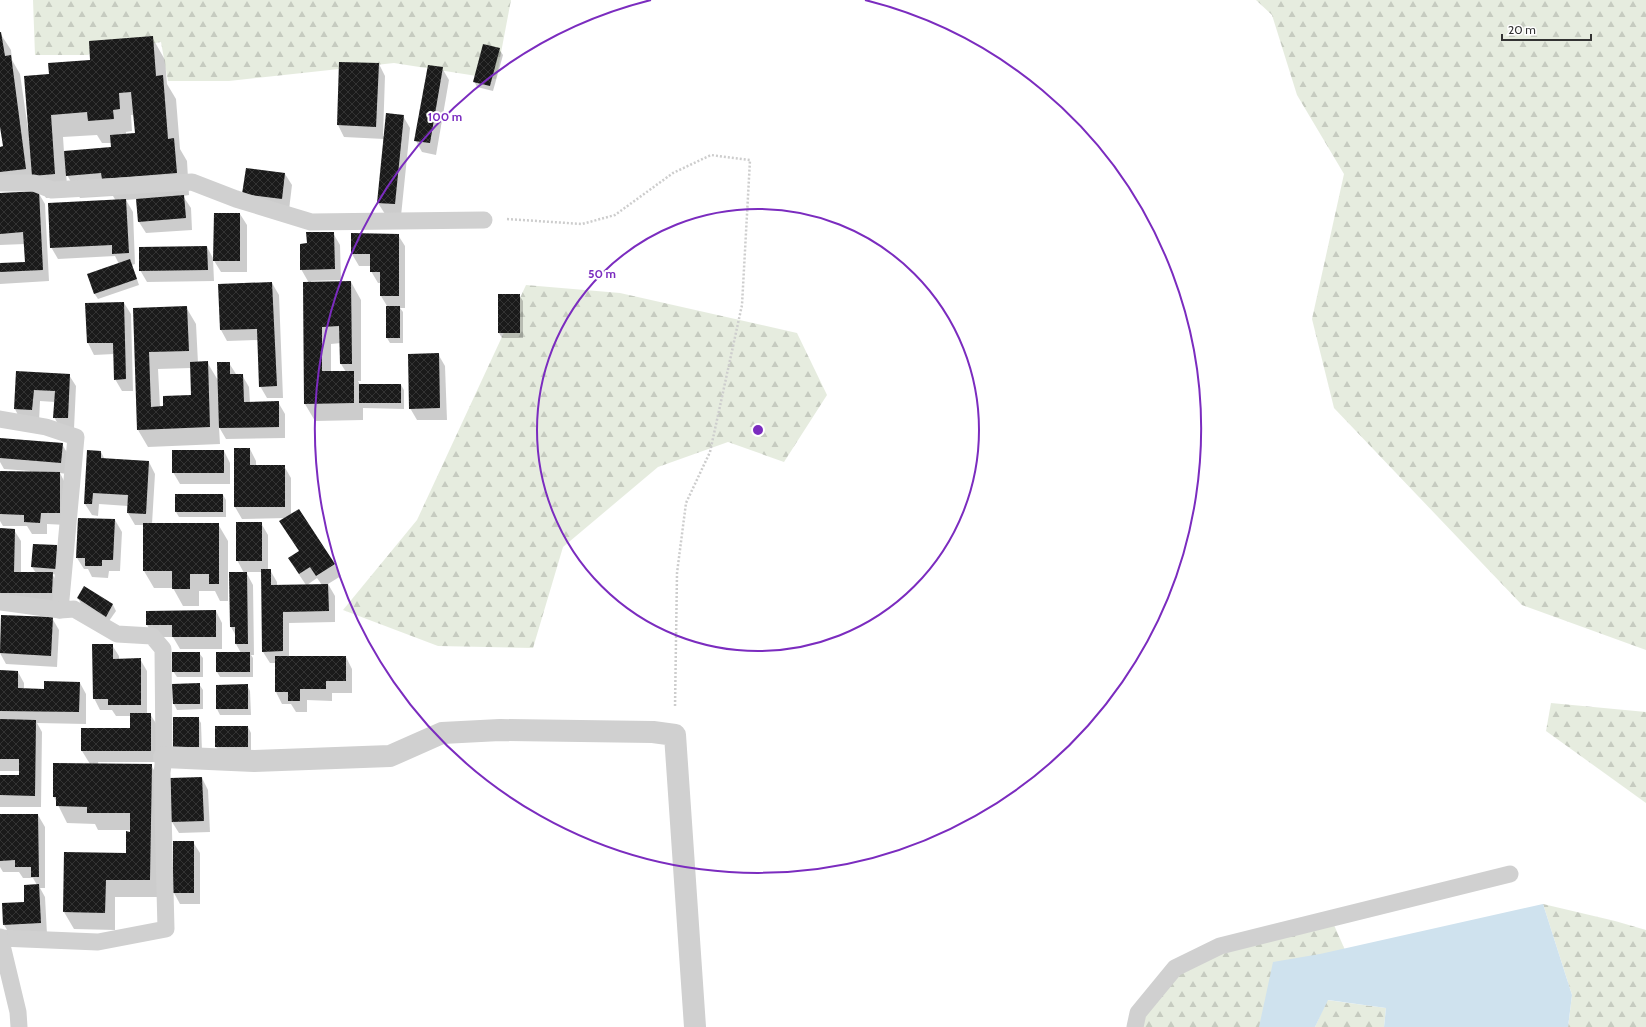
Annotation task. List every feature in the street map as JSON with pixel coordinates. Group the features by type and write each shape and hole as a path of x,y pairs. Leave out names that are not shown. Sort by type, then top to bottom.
{"street":[{"path":"164,756 254,761 390,756 442,733 500,730 654,732 675,735 695,1027"}],"lane":[{"path":"0,183 34,183 52,190 192,182 236,199 311,222 484,220"},
{"path":"0,419 46,427 76,437 60,610"},
{"path":"0,602 60,610 74,609 117,634 152,636 162,649 164,756 162,773 166,929 98,942 0,938 18,1012 19,1027"},
{"path":"1136,1027 1138,1014 1175,968 1220,946 1510,874"}],"path":[{"path":"484,220 516,219 582,224 615,215 673,173 711,155 750,160 742,305 710,452 686,503 677,573 675,735"}],"green space":[{"path":"33,0 511,0 496,79 394,63 229,81 168,81 161,42 87,55 35,55"},
{"path":"1256,0 1646,0 1646,650 1522,605 1334,408 1312,319 1344,174 1297,95 1272,15"},
{"path":"526,285 620,293 797,333 827,395 784,462 728,442 658,467 563,547 533,648 438,646 343,610 417,520"},
{"path":"1551,703 1646,712 1646,803 1546,731"},
{"path":"1543,904 1646,930 1646,1027 1568,1027 1572,995"},
{"path":"1334,925 1345,950 1266,1027 1142,1027 1145,1016 1180,973 1224,951"},
{"path":"1327,1000 1386,1008 1384,1027 1315,1027"}],"water":[{"path":"1543,904 1572,995 1568,1027 1384,1027 1386,1008 1328,1000 1315,1027 1259,1027 1273,962 1320,954"}],"building":[{"path":"0,32 5,56 11,55 26,169 0,172 0,147 3,146 0,127"},
{"path":"153,36 156,76 163,75 168,139 174,138 177,173 102,179 101,173 66,176 64,151 111,147 110,135 135,133 131,92 119,93 120,109 113,110 114,119 88,121 87,112 51,115 55,174 32,176 24,76 49,74 48,63 90,60 89,41"},
{"path":"483,44 500,48 490,86 473,82"},
{"path":"339,62 379,63 376,127 337,125"},
{"path":"428,65 443,67 430,143 414,141"},
{"path":"386,113 404,115 395,204 377,203"},
{"path":"246,168 285,173 282,199 242,194"},
{"path":"39,191 43,270 0,272 0,263 25,262 23,232 0,234 0,193"},
{"path":"184,195 186,218 138,222 136,199"},
{"path":"126,199 129,253 112,254 112,245 50,248 48,203"},
{"path":"214,213 240,213 240,261 213,261"},
{"path":"306,232 334,232 335,269 300,270 300,244 307,243"},
{"path":"351,233 399,234 399,296 380,296 380,272 370,272 370,254 351,254"},
{"path":"207,246 208,270 139,271 139,247"},
{"path":"130,259 137,279 94,294 87,274"},
{"path":"351,281 352,364 340,364 339,326 322,327 322,371 354,371 354,403 304,404 303,282"},
{"path":"272,282 277,386 259,387 257,329 220,330 218,284"},
{"path":"498,294 520,294 520,333 498,333"},
{"path":"124,302 126,379 114,380 113,343 87,343 85,303"},
{"path":"187,306 189,351 149,352 151,407 163,406 163,396 191,395 190,362 208,361 210,427 137,430 133,308"},
{"path":"386,306 400,306 400,338 386,338"},
{"path":"439,353 440,408 409,409 408,354"},
{"path":"217,362 230,362 230,374 243,374 244,402 279,401 279,427 219,428"},
{"path":"16,371 70,374 68,418 53,418 55,391 34,390 32,410 14,409"},
{"path":"359,384 401,384 401,403 359,403"},
{"path":"0,438 63,443 61,463 0,458"},
{"path":"234,448 250,448 250,465 285,465 285,507 234,507"},
{"path":"87,450 101,451 101,458 149,461 146,514 127,513 128,495 93,493 92,504 84,504"},
{"path":"172,450 224,450 224,473 172,473"},
{"path":"0,471 60,472 60,513 41,513 40,523 24,522 24,515 0,514"},
{"path":"175,494 223,494 223,512 175,512"},
{"path":"299,509 335,564 316,576 310,567 299,574 288,558 299,551 279,521"},
{"path":"78,518 115,519 113,560 102,560 102,566 85,566 85,558 76,558"},
{"path":"236,522 262,522 262,561 236,561"},
{"path":"143,523 219,523 219,584 209,584 209,574 190,574 190,589 172,589 172,571 143,571"},
{"path":"0,528 15,529 14,572 53,572 52,593 0,593"},
{"path":"33,544 57,545 56,569 31,567"},
{"path":"261,569 271,569 271,585 328,584 329,611 283,612 283,651 262,652"},
{"path":"229,572 247,572 248,644 235,644 235,627 230,627"},
{"path":"84,586 113,604 106,617 77,598"},
{"path":"216,610 216,637 172,637 172,625 146,625 146,611"},
{"path":"1,615 53,617 51,656 0,653"},
{"path":"92,644 113,644 113,659 141,658 141,705 108,705 108,699 93,699"},
{"path":"172,652 200,652 200,672 172,672"},
{"path":"216,652 250,652 250,672 216,672"},
{"path":"275,656 346,656 346,681 326,681 326,689 300,689 300,701 288,701 288,692 275,692"},
{"path":"0,670 18,671 18,688 44,689 44,681 80,682 79,712 0,711"},
{"path":"200,683 200,704 173,704 172,684"},
{"path":"248,684 248,709 216,709 216,685"},
{"path":"130,713 151,713 151,751 81,751 81,728 130,728"},
{"path":"173,717 199,717 199,747 173,747"},
{"path":"0,719 36,720 35,796 0,795 0,775 19,775 19,759 0,759"},
{"path":"215,726 248,726 248,747 215,747"},
{"path":"53,763 152,764 150,880 106,880 105,913 63,912 64,852 126,853 126,831 130,832 130,813 87,813 87,807 56,806 56,797 53,797"},
{"path":"202,777 204,821 171,822 170,778"},
{"path":"0,814 38,814 39,877 31,877 31,867 15,867 15,860 0,861"},
{"path":"173,841 194,841 194,893 173,893"},
{"path":"39,884 41,923 3,925 2,903 24,902 24,885"}]}
